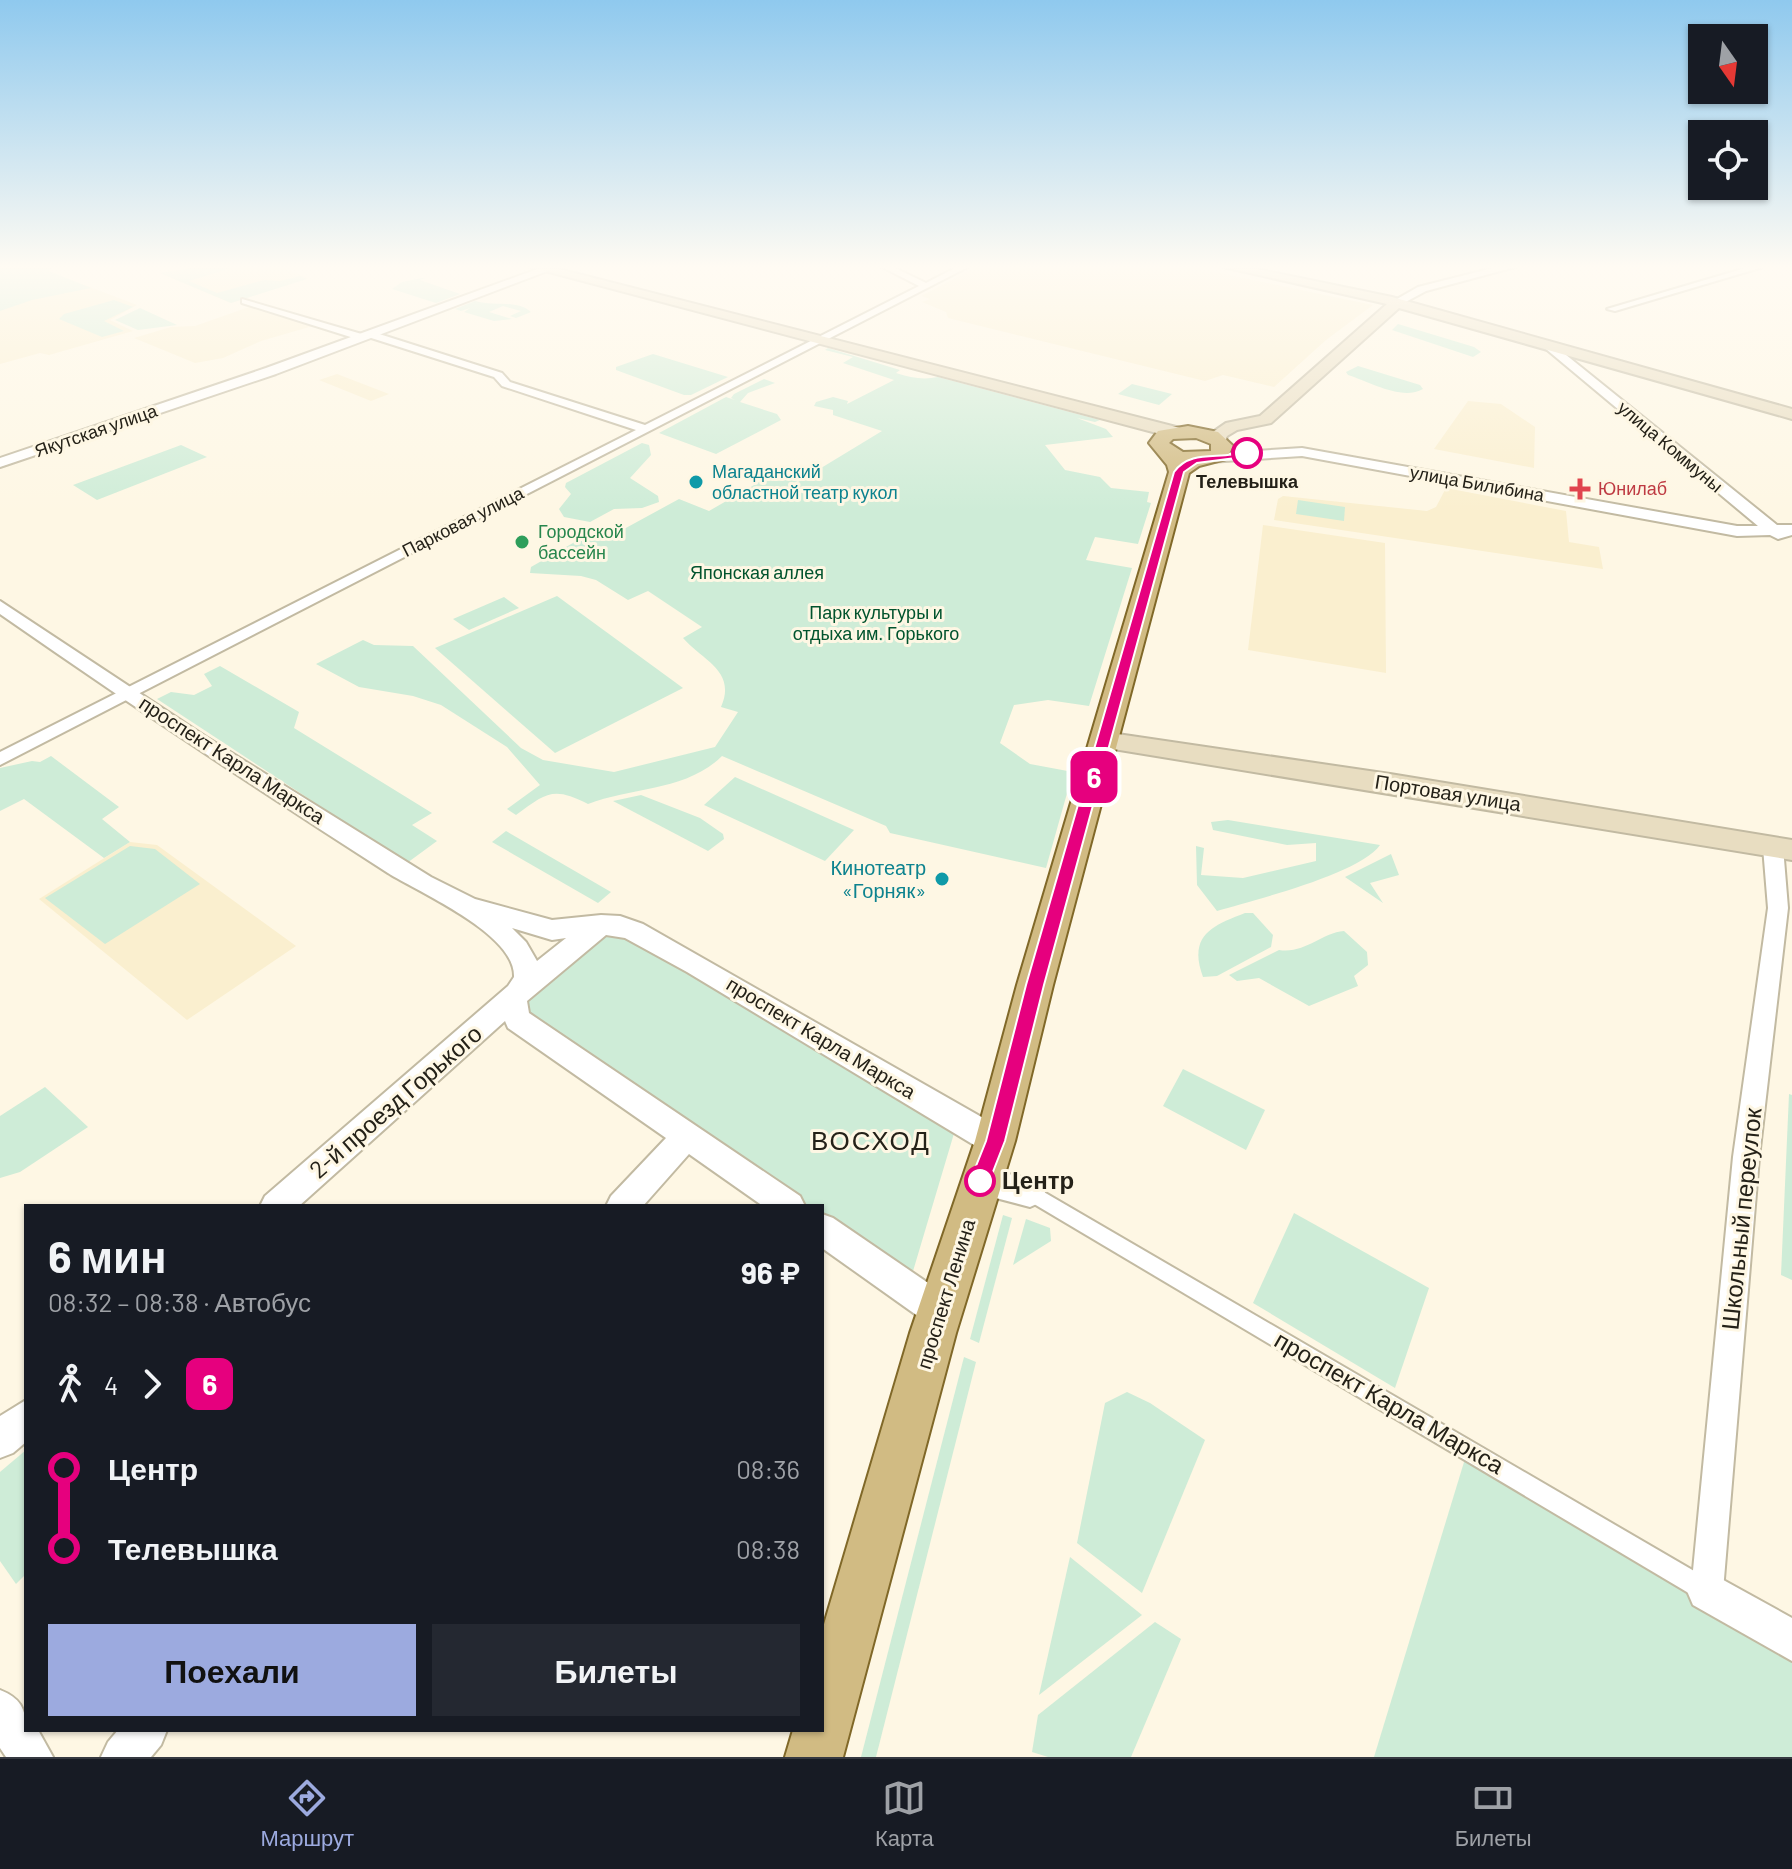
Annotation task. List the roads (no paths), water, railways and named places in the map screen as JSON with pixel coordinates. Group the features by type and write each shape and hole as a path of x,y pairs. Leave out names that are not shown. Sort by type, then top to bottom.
{"main road":[{"path":"848,349 1140,425 1170,440 1216,445"},
{"path":"1179,472 1187,463 1216,445 1265,420 1345,349"},
{"path":"1561,349 1792,414"},
{"path":"1170,440 1178,457 1216,445"},
{"path":"1170,440 1179,472"},
{"name":"проспект Ленина","path":"824,1722 941,1312 995,1141 1179,472"},
{"name":"Портовая улица","path":"1104,740 1418,787 1783,849"},
{"name":"проспект Ленина","path":"814,1757 821,1732"}],"street":[{"name":"Якутская улица","path":"0,463 328,349"},
{"path":"409,349 498,375 506,384 646,429"},
{"name":"Парковая улица","path":"0,759 801,349"},
{"name":"улица Коммуны","path":"1554,349 1792,546"},
{"name":"улица Билибина","path":"1216,445 1262,454 1308,453 1737,531 1792,530"},
{"name":"проспект Карла Маркса","path":"0,606 199,742 422,883 468,906 552,930 601,925 620,926 634,931 995,1141"},
{"name":"Школьный переулок","path":"1707,1591 1746,1157 1783,849"},
{"name":"проспект Карла Маркса","path":"468,906 526,960 527,976 514,997"},
{"path":"601,925 580,939 514,997 513,1011 518,1020 786,1204"},
{"name":"2-й проезд Горького","path":"278,1204 514,997"},
{"path":"624,1204 687,1136"},
{"name":"проспект Карла Маркса","path":"980,1181 1030,1192 1792,1641"},
{"path":"824,1230 941,1312"},
{"path":"0,1440 24,1420"},
{"path":"0,1711 31,1757"},
{"path":"123,1757 144,1732"}],"place":[{"name":"Телевышка","path":"1247,453"},
{"name":"Магаданский областной театр кукол","path":"696,482"},
{"name":"Юнилаб","path":"1580,489"},
{"name":"Городской бассейн","path":"522,542"},
{"name":"Кинотеатр «Горняк»","path":"942,879"},
{"name":"Центр","path":"980,1181"}],"district":[{"name":"ВОСХОД","path":"871,1141"}],"park label":[{"name":"Японская аллея","path":"757,573"},
{"name":"Парк культуры и отдыха им. Горького","path":"876,623"}]}
